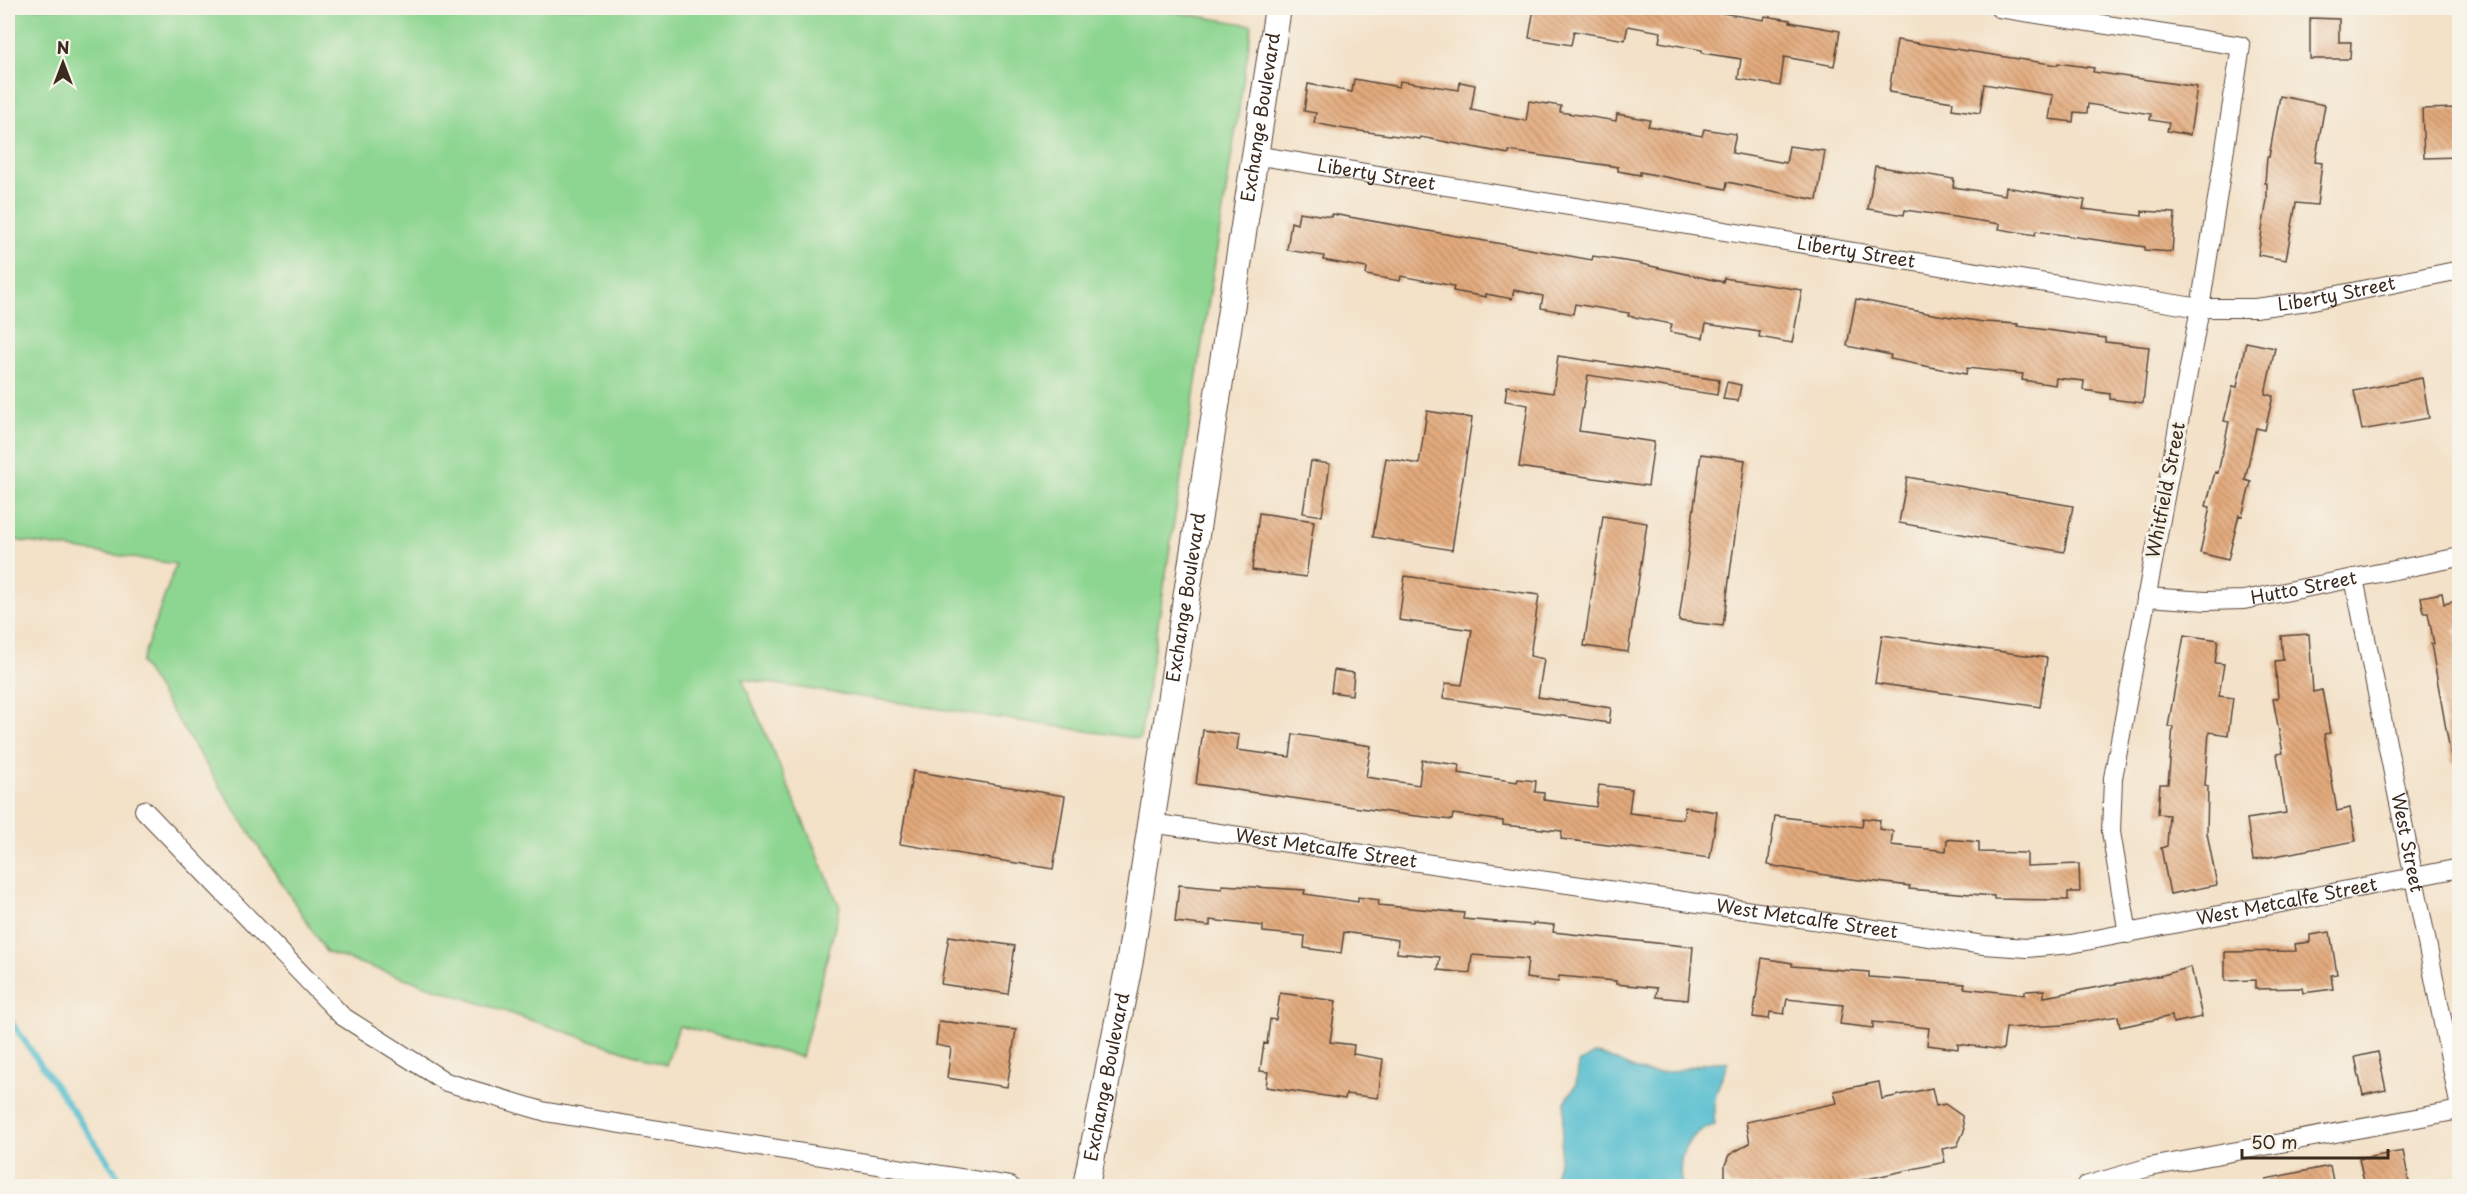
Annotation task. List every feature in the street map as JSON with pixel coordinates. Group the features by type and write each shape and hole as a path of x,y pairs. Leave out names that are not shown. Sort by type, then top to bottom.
{"street":[{"name":"Exchange Boulevard","path":"1086,1186 1130,959 1278,8"},
{"name":"Whitfield Street","path":"1999,8 2241,46 2200,308 2113,778 2111,832 2128,934"},
{"name":"Liberty Street","path":"1254,155 2200,308 2255,308 2308,301 2460,270"},
{"name":"Hutto Street","path":"2146,597 2206,601 2244,600 2460,557"},
{"name":"West Street","path":"2354,578 2460,1109"},
{"path":"144,810 342,1016 446,1082 546,1112 1010,1186"},
{"name":"West Metcalfe Street","path":"1151,823 1984,945 2027,948 2072,944 2128,934 2460,868"},
{"path":"2085,1186 2150,1167 2460,1109"}],"green space":[{"path":"8,8 1149,8 1252,25 1140,739 742,679 840,907 802,1057 679,1026 666,1065 326,952 141,663 176,564 8,539"}],"water":[{"path":"1594,1054 1608,1057 1636,1070 1651,1073 1671,1072 1709,1063 1728,1062 1715,1100 1715,1125 1696,1134 1685,1148 1680,1166 1682,1186 1553,1186 1560,1157 1565,1102 1576,1084 1579,1063"}],"building":[{"path":"1534,8 1665,8 1696,13 1697,9 1764,20 1765,16 1840,31 1834,66 1784,57 1780,86 1738,79 1741,59 1702,53 1702,50 1659,42 1661,32 1628,26 1625,40 1574,31 1571,45 1529,38"},
{"path":"2310,18 2339,19 2339,42 2351,42 2350,59 2310,59"},
{"path":"1897,40 2057,65 2058,63 2094,68 2093,72 2197,87 2190,135 2167,131 2169,123 2150,120 2151,114 2088,104 2087,113 2074,112 2073,122 2049,119 2053,95 1984,84 1980,113 1952,109 1953,102 1889,92"},
{"path":"1354,79 1399,87 1400,81 1459,90 1460,82 1475,85 1471,110 1526,121 1529,101 1561,106 1560,112 1616,121 1617,114 1650,120 1648,126 1702,136 1704,129 1736,134 1732,153 1786,163 1789,146 1825,151 1817,200 1727,182 1726,189 1640,172 1640,175 1618,171 1618,167 1509,151 1509,154 1421,137 1420,139 1314,123 1316,113 1304,111 1308,84 1352,92"},
{"path":"2280,96 2325,105 2315,162 2322,163 2317,205 2296,203 2286,260 2258,255 2267,200 2267,183 2265,183 2267,157 2269,157"},
{"path":"2460,108 2460,157 2424,158 2422,109"},
{"path":"1875,166 1954,179 1953,187 2005,195 2006,187 2085,200 2083,209 2142,216 2142,211 2175,213 2172,252 2145,250 2145,247 2036,231 2035,235 1999,229 2000,224 1948,216 1905,210 1904,215 1868,209"},
{"path":"1299,212 1332,217 1332,214 1592,260 1593,256 1637,263 1723,282 1724,278 1802,290 1792,343 1759,337 1760,332 1706,324 1703,338 1670,332 1672,324 1628,316 1629,313 1575,304 1573,314 1541,308 1543,296 1514,290 1512,299 1486,294 1486,297 1453,291 1454,286 1401,276 1400,281 1366,275 1367,268 1323,260 1324,256 1287,250 1291,222 1297,224"},
{"path":"1856,299 1932,314 1984,322 2018,324 2017,326 2105,338 2105,342 2149,347 2143,403 2110,399 2110,394 2083,390 2084,381 2056,378 2055,385 2022,380 2023,374 1967,368 1966,374 1890,359 1891,355 1847,346"},
{"path":"2246,342 2275,348 2265,394 2273,396 2265,430 2256,428 2245,480 2251,482 2242,516 2239,515 2228,560 2200,553 2210,507 2206,506 2215,472 2218,473 2229,422 2224,421 2233,386 2237,387"},
{"path":"1558,356 1719,380 1717,395 1588,375 1579,431 1654,442 1648,486 1519,467 1528,405 1505,401 1507,386 1553,393"},
{"path":"2422,378 2429,418 2362,430 2354,391"},
{"path":"1727,382 1741,385 1738,401 1723,399"},
{"path":"1427,411 1472,418 1452,550 1373,537 1386,458 1419,464"},
{"path":"1701,454 1745,460 1723,626 1679,621"},
{"path":"1311,461 1330,464 1322,516 1303,513"},
{"path":"1907,477 2073,506 2064,552 1899,523"},
{"path":"1259,513 1314,521 1306,577 1252,570"},
{"path":"1603,516 1647,523 1628,652 1584,646"},
{"path":"1405,576 1539,595 1530,656 1544,659 1538,697 1611,708 1609,723 1443,698 1446,683 1462,685 1472,630 1399,620"},
{"path":"2442,593 2444,604 2460,600 2460,628 2455,629 2460,658 2460,763 2452,763 2431,644 2434,644 2428,613 2424,613 2421,597"},
{"path":"2309,634 2313,692 2322,690 2330,733 2324,734 2337,811 2350,808 2356,841 2253,860 2247,819 2286,813 2277,754 2283,753 2273,699 2278,698 2275,661 2283,660 2281,636"},
{"path":"1882,635 2047,658 2040,707 1875,683"},
{"path":"2184,635 2218,640 2215,663 2224,664 2219,696 2233,698 2228,735 2209,732 2205,785 2208,786 2207,833 2217,885 2170,894 2161,848 2167,846 2169,815 2158,814 2160,784 2168,784 2173,727 2168,727"},
{"path":"1334,670 1354,673 1352,695 1331,692"},
{"path":"1203,730 1239,735 1237,750 1290,757 1293,734 1371,746 1366,777 1419,785 1422,760 1459,765 1458,773 1517,782 1518,779 1536,781 1535,792 1544,793 1544,800 1596,807 1599,785 1632,789 1629,813 1683,819 1685,807 1717,812 1710,858 1561,839 1562,831 1503,825 1503,821 1453,814 1452,820 1408,815 1196,784"},
{"path":"913,771 1065,796 1053,869 900,844"},
{"path":"1775,816 1862,827 1863,818 1880,820 1879,829 1893,831 1891,845 1946,851 1947,839 1979,842 1979,852 2027,853 2027,866 2079,864 2080,892 2068,892 2068,900 1994,899 1994,896 1909,889 1910,886 1843,878 1768,865"},
{"path":"1179,885 1222,889 1222,885 1305,890 1304,894 1358,902 1358,897 1379,900 1378,905 1464,913 1463,919 1554,925 1553,932 1693,947 1688,1000 1656,997 1657,988 1616,984 1616,981 1559,976 1558,982 1526,978 1528,959 1472,955 1470,973 1438,970 1440,957 1397,953 1398,940 1344,932 1341,953 1304,948 1305,936 1263,932 1263,926 1210,920 1210,926 1175,922"},
{"path":"2330,932 2337,974 2331,975 2333,989 2303,993 2302,988 2255,989 2255,980 2225,981 2225,952 2296,951 2295,944 2310,942 2310,935"},
{"path":"949,936 1015,946 1008,994 941,984"},
{"path":"1762,958 1792,963 1792,966 1869,972 1869,977 1965,984 1964,988 2025,995 2025,991 2044,990 2044,997 2163,975 2191,967 2202,1017 2173,1023 2172,1016 2120,1027 2118,1016 2064,1025 2006,1028 2003,1050 1958,1044 1958,1049 1927,1045 1929,1028 1873,1022 1873,1028 1840,1024 1843,1005 1787,999 1784,1014 1770,1012 1769,1019 1753,1017"},
{"path":"1280,993 1336,1001 1330,1042 1354,1045 1353,1054 1383,1059 1378,1098 1346,1094 1345,1099 1266,1087 1268,1072 1260,1071 1264,1043 1267,1044 1270,1019 1276,1020"},
{"path":"939,1021 1016,1030 1007,1087 947,1078 951,1048 936,1045"},
{"path":"2378,1052 2386,1090 2363,1095 2355,1057"},
{"path":"1879,1082 1882,1099 1932,1088 1936,1106 1945,1104 1962,1116 1964,1131 1957,1146 1942,1149 1945,1162 1835,1186 1730,1186 1725,1178 1725,1165 1729,1155 1750,1143 1746,1122 1837,1103 1834,1091"},
{"path":"2403,1151 2410,1186 2365,1186 2359,1159"},
{"path":"2330,1166 2334,1186 2267,1186 2266,1179"}],"waterway":[{"path":"8,1017 125,1186"}]}
